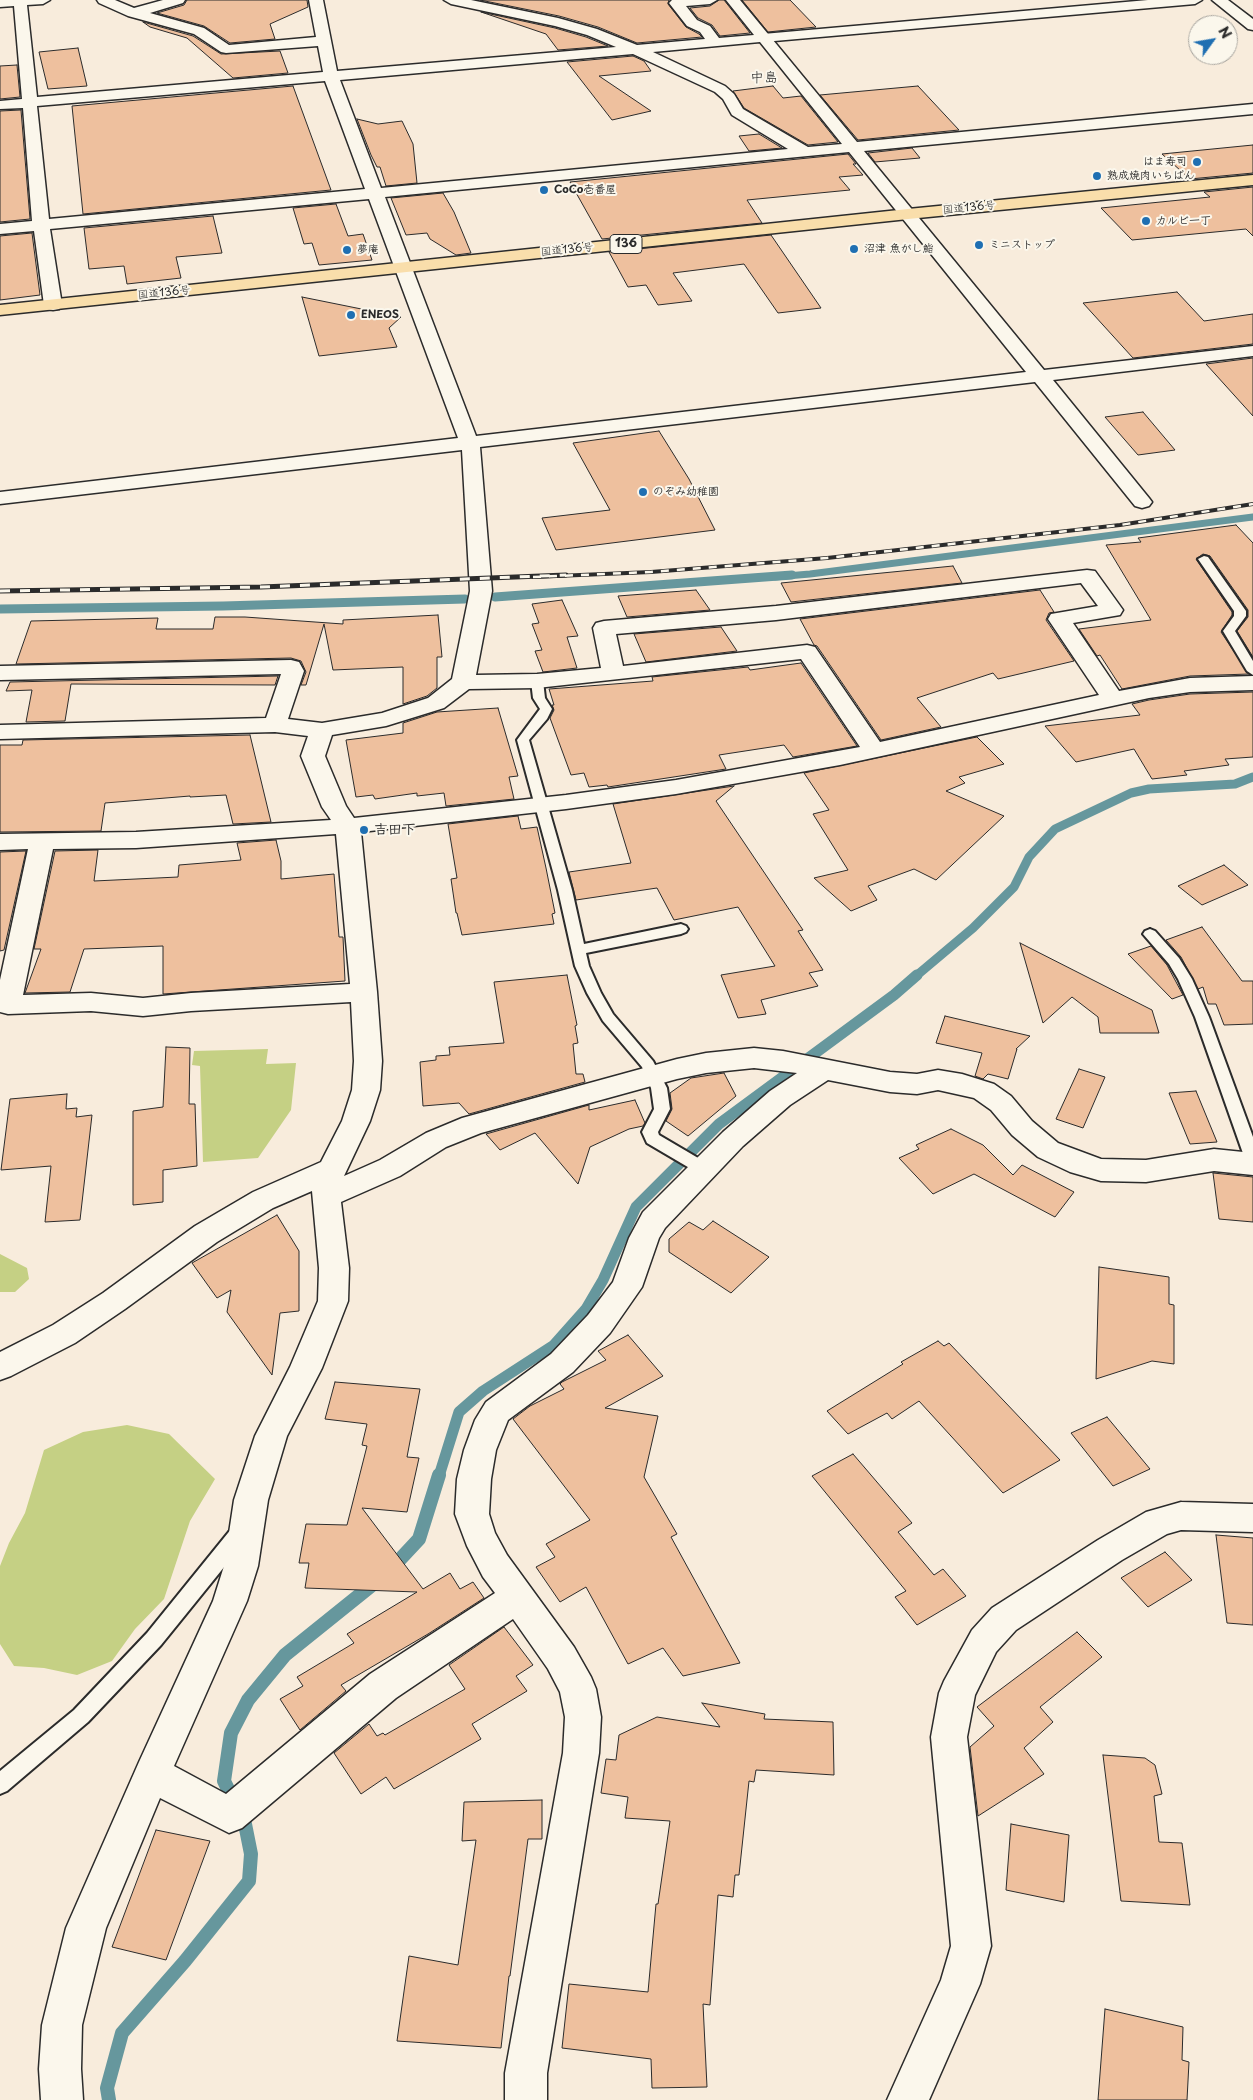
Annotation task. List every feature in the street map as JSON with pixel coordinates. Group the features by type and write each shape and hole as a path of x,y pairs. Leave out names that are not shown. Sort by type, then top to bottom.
{"highway":[{"name":"国道136号","path":"0,310 908,214 1253,180"}],"street":[{"path":"0,3 43,0"},
{"path":"104,0 133,13 199,31 226,49 323,41"},
{"path":"133,13 178,0"},
{"path":"316,0 331,76 401,268 472,451 481,591 463,682"},
{"path":"451,0 558,22 592,32 638,50 720,89 729,97 736,112 805,152"},
{"path":"710,0 676,3 692,23 705,29 716,43"},
{"path":"733,0 1142,502"},
{"path":"0,105 716,43 1142,2 1195,0"},
{"path":"1219,0 1253,26"},
{"path":"20,1 41,225 53,305"},
{"path":"0,229 1253,109"},
{"path":"0,498 1253,351"},
{"path":"613,674 604,628 776,613 1087,576 1112,610 1059,619 1112,698"},
{"path":"0,732 275,725 322,730 412,712 436,703 463,682 537,681 806,652 874,750"},
{"path":"0,673 291,667 293,671 275,725"},
{"path":"0,842 136,840 348,826 542,805 676,786 874,750 1112,698 1190,686 1253,684"},
{"path":"62,2100 60,2069 62,2025 86,1928 230,1600 241,1566 251,1500 271,1436 306,1368 333,1301 334,1268 329,1183 348,1140 366,1090 368,1061 364,992 348,826 334,807 313,756 322,730"},
{"path":"42,841 8,1005 91,1002 143,1007 191,1002 364,992"},
{"path":"0,1367 64,1334 114,1301 206,1234 263,1200 390,1168 452,1132 706,1063 754,1058 783,1060 890,1082 917,1084 938,1080 962,1084 984,1091 1001,1103 1022,1128 1048,1150 1080,1164 1101,1170 1146,1171 1214,1160 1253,1164"},
{"path":"526,2100 526,2073 581,1753 583,1717 578,1689 561,1658 495,1566 480,1536 472,1514 474,1479 480,1450 490,1420 504,1405 562,1363 599,1324 626,1287 644,1238 654,1220 733,1139 780,1098 824,1069"},
{"path":"908,2100 960,1984 971,1946 949,1737 957,1693 984,1641 1004,1619 1110,1550 1158,1522 1181,1516 1253,1518"},
{"path":"152,1774 229,1815 383,1686 518,1598"}],"lane":[{"path":"1204,559 1240,611 1240,616 1229,631 1253,671"},
{"path":"537,681 539,698 546,709 543,716 526,734 523,740 542,805 582,966 594,993 608,1017 648,1064 659,1088 662,1109 650,1132 653,1139 704,1169"},
{"path":"578,950 681,929"},
{"path":"1150,934 1174,961 1185,978 1202,1017 1253,1159"},
{"path":"0,1784 88,1709 154,1639 247,1526"}],"green space":[{"path":"268,1049 266,1064 296,1063 291,1110 258,1158 203,1162 200,1066 192,1065 194,1051"},
{"path":"0,1254 27,1268 29,1279 15,1292 0,1292"},
{"path":"127,1425 169,1434 215,1479 190,1521 164,1599 135,1629 112,1661 77,1675 44,1668 14,1666 0,1644 0,1566 9,1543 25,1513 44,1450 83,1432"}],"building":[{"path":"187,0 307,0 308,7 270,24 275,39 230,43 204,26 157,13 184,5"},
{"path":"480,0 669,0 668,4 686,27 702,37 637,43 598,27 559,16"},
{"path":"719,0 724,0 750,33 720,36 712,25 698,18 690,8 710,6"},
{"path":"742,0 790,0 816,27 768,32"},
{"path":"481,12 555,28 608,46 558,50 546,34"},
{"path":"143,22 193,36 221,54 280,51 288,73 233,78 187,38 150,27"},
{"path":"78,48 87,86 48,89 39,52"},
{"path":"633,56 644,61 651,71 599,76 651,111 612,120 567,62"},
{"path":"17,65 20,97 0,99 0,66"},
{"path":"293,86 331,190 83,214 72,106"},
{"path":"773,86 783,98 801,96 838,142 808,145 744,108 733,91"},
{"path":"918,86 959,130 858,140 820,95"},
{"path":"21,110 30,219 0,222 0,111"},
{"path":"357,119 378,124 402,121 413,144 417,183 386,186 380,167 377,167 371,155"},
{"path":"759,134 782,148 749,151 739,136"},
{"path":"1253,145 1253,173 1190,179 1162,154"},
{"path":"912,148 920,158 875,162 868,153"},
{"path":"848,154 856,164 853,164 863,175 839,177 850,190 747,200 762,223 602,239 570,182"},
{"path":"1253,187 1253,236 1246,229 1132,240 1101,208 1210,197 1204,192"},
{"path":"443,193 454,212 471,253 456,255 430,239 427,233 406,235 391,198"},
{"path":"336,204 348,236 363,234 372,260 319,265 312,243 304,244 293,208"},
{"path":"213,216 222,253 176,257 181,278 127,284 124,266 89,269 84,228"},
{"path":"32,233 40,295 0,300 0,236"},
{"path":"771,235 821,308 778,313 744,264 673,273 692,301 658,305 646,285 628,287 609,252"},
{"path":"1177,292 1204,321 1253,314 1253,344 1133,358 1083,303"},
{"path":"302,297 401,317 389,328 397,347 319,356"},
{"path":"1253,358 1253,416 1206,364"},
{"path":"1143,412 1175,450 1138,455 1105,417"},
{"path":"659,431 689,479 715,530 556,550 542,518 610,510 573,443"},
{"path":"1236,525 1253,543 1253,657 1237,631 1248,617 1248,610 1210,556 1203,554 1196,559 1232,612 1221,632 1249,674 1190,676 1122,689 1100,655 1097,656 1079,629 1151,620 1106,545 1141,542 1138,538"},
{"path":"953,566 962,583 791,602 781,583"},
{"path":"696,590 710,610 627,617 618,596"},
{"path":"1040,590 1054,612 1049,613 1046,620 1074,661 998,679 993,673 917,698 941,727 881,740 817,646 814,645 800,619"},
{"path":"562,600 578,636 567,637 577,668 543,672 535,651 542,650 532,624 539,623 532,604"},
{"path":"438,615 442,657 437,657 437,688 427,696 403,704 403,667 333,670 324,624 306,685 301,685 306,672 301,661 291,658 16,664 31,621 158,618 156,629 213,629 215,617 245,617 343,624 343,620"},
{"path":"721,627 737,651 646,662 634,634"},
{"path":"801,663 857,746 793,757 784,745 719,755 726,769 608,787 607,785 589,787 584,773 571,775 550,718 554,710 552,705 554,705 549,689 653,681 652,677 748,667 750,670"},
{"path":"278,676 275,685 71,684 65,721 26,722 32,690 6,691 10,682"},
{"path":"1253,692 1253,757 1225,759 1229,765 1184,771 1187,775 1152,779 1134,749 1076,762 1045,726 1140,715 1132,704 1149,700 1190,694"},
{"path":"498,708 518,776 509,777 514,799 446,806 444,793 417,796 417,793 375,799 373,795 356,797 346,740 403,733 403,723 437,712"},
{"path":"250,735 271,822 233,824 226,795 190,796 105,803 101,831 0,832 0,745 22,745 23,740"},
{"path":"977,737 1004,764 959,777 965,783 946,791 1004,816 936,880 914,869 868,886 877,900 851,911 814,878 848,870 813,814 829,810 804,773"},
{"path":"734,786 716,801 803,930 798,931 823,970 809,973 818,986 761,1000 766,1014 738,1018 721,975 775,966 738,907 674,920 657,888 576,900 569,872 631,863 613,804"},
{"path":"518,816 521,829 537,827 555,913 552,914 554,924 462,935 456,913 451,879 457,878 448,824"},
{"path":"276,840 281,861 281,879 334,874 339,937 343,937 345,981 163,994 163,946 84,949 70,992 25,993 41,949 34,949 55,851 98,850 94,881 178,877 179,865 241,860 237,843"},
{"path":"26,851 4,950 0,951 0,852"},
{"path":"1224,865 1248,885 1202,905 1178,886"},
{"path":"1202,927 1242,981 1253,981 1253,1024 1224,1025 1216,1004 1208,1004 1203,987 1198,989 1181,957 1166,940"},
{"path":"1020,943 1152,1010 1159,1033 1100,1033 1098,1017 1072,997 1043,1023"},
{"path":"1151,946 1167,965 1183,995 1172,999 1128,954"},
{"path":"567,975 577,1025 575,1026 578,1043 573,1044 576,1074 583,1074 585,1082 469,1114 459,1103 423,1106 420,1062 436,1060 436,1056 450,1055 449,1047 504,1043 494,982"},
{"path":"945,1016 1030,1036 1016,1049 1008,1079 988,1074 983,1079 975,1076 982,1053 936,1043"},
{"path":"166,1047 190,1048 189,1104 195,1104 197,1166 163,1170 163,1202 133,1205 133,1111 163,1107"},
{"path":"1079,1069 1105,1077 1083,1128 1056,1119"},
{"path":"724,1073 736,1096 688,1136 666,1121 672,1109 670,1093 691,1078"},
{"path":"1196,1091 1217,1142 1190,1144 1169,1093"},
{"path":"67,1094 66,1109 77,1108 76,1117 92,1115 80,1220 45,1222 51,1166 1,1170 10,1099"},
{"path":"635,1100 645,1123 643,1126 629,1129 590,1147 578,1184 535,1133 500,1150 486,1134 589,1105 589,1110"},
{"path":"951,1129 983,1145 1013,1175 1022,1165 1074,1192 1055,1217 974,1174 933,1194 899,1158 919,1149 916,1145"},
{"path":"1213,1173 1253,1177 1253,1222 1219,1219"},
{"path":"277,1215 299,1251 299,1311 280,1313 272,1375 227,1312 231,1290 217,1298 192,1263"},
{"path":"713,1221 769,1257 731,1293 669,1252 669,1239 689,1222 703,1230"},
{"path":"1099,1267 1169,1277 1169,1304 1174,1305 1174,1364 1152,1361 1096,1379"},
{"path":"628,1335 663,1376 605,1408 658,1416 644,1477 677,1534 671,1537 740,1663 683,1676 663,1648 628,1664 586,1587 560,1602 536,1567 555,1557 546,1544 590,1520 513,1419 530,1406 564,1389 560,1384 562,1382 606,1360 598,1351"},
{"path":"938,1341 944,1346 949,1343 1060,1460 1003,1493 919,1401 892,1419 887,1413 848,1434 827,1411 903,1364 901,1362"},
{"path":"335,1382 420,1389 407,1457 419,1458 407,1512 362,1508 423,1589 450,1573 460,1589 473,1582 484,1598 428,1634 341,1685 346,1691 300,1730 280,1699 303,1686 297,1677 354,1643 347,1634 417,1592 305,1588 309,1563 299,1563 306,1524 347,1525 367,1446 362,1445 367,1424 325,1419"},
{"path":"1107,1417 1150,1469 1113,1486 1071,1433"},
{"path":"853,1454 912,1523 898,1532 934,1575 943,1569 966,1596 917,1625 895,1597 906,1591 812,1476"},
{"path":"1216,1535 1253,1538 1253,1625 1227,1623"},
{"path":"1165,1552 1192,1580 1148,1607 1121,1578"},
{"path":"504,1627 533,1665 516,1676 527,1691 472,1724 481,1739 394,1789 386,1777 361,1794 334,1753 369,1724 377,1736 383,1733 385,1735 465,1689 449,1665"},
{"path":"1077,1632 1102,1657 1040,1707 1053,1722 1024,1748 1044,1774 978,1816 970,1747 994,1726 977,1707"},
{"path":"702,1703 765,1714 764,1719 833,1722 834,1775 756,1770 754,1782 749,1781 739,1875 735,1875 733,1897 718,1895 710,2005 703,2004 707,2087 652,2088 651,2059 562,2048 569,1984 648,1992 656,1904 658,1904 670,1821 625,1818 628,1797 601,1793 606,1759 616,1760 619,1735 657,1717 720,1727"},
{"path":"1103,1755 1145,1758 1155,1765 1162,1794 1154,1796 1159,1842 1182,1843 1190,1905 1121,1901"},
{"path":"542,1800 542,1839 528,1839 501,2048 397,2041 409,1956 458,1965 476,1840 462,1841 464,1802"},
{"path":"1011,1824 1069,1835 1064,1902 1006,1890"},
{"path":"156,1830 210,1841 166,1960 112,1947"},
{"path":"1105,2009 1183,2027 1182,2060 1189,2062 1187,2100 1098,2100"}],"waterway":[{"path":"775,577 1253,517"},
{"path":"495,597 792,575"},
{"path":"0,609 223,606 465,599"},
{"path":"916,976 973,928 1014,887 1029,857 1055,829 1131,793 1149,789 1235,784 1253,777"},
{"path":"439,1476 459,1412 483,1391 554,1345 586,1309 603,1280 636,1207 719,1124 894,995 917,975"},
{"path":"391,1569 419,1539 439,1475"},
{"path":"109,2100 107,2088 122,2033 185,1961 249,1881 251,1854 245,1824 224,1781 231,1733 248,1700 285,1655 377,1581"}],"railway":[{"path":"533,577 651,572 827,558 1120,525 1253,504"},
{"path":"0,591 261,587 566,575"}],"place":[{"name":"はま寿司","path":"1197,162"},
{"name":"熟成焼肉いちばん","path":"1097,176"},
{"name":"CoCo壱番屋","path":"544,190"},
{"name":"カルビ一丁","path":"1146,221"},
{"name":"ミニストップ","path":"979,245"},
{"name":"沼津 魚がし鮨","path":"854,249"},
{"name":"夢庵","path":"347,250"},
{"name":"ENEOS","path":"351,315"},
{"name":"のぞみ幼稚園","path":"643,492"},
{"name":"吉田下","path":"364,830"}],"district":[{"name":"中島","path":"764,78"}]}
